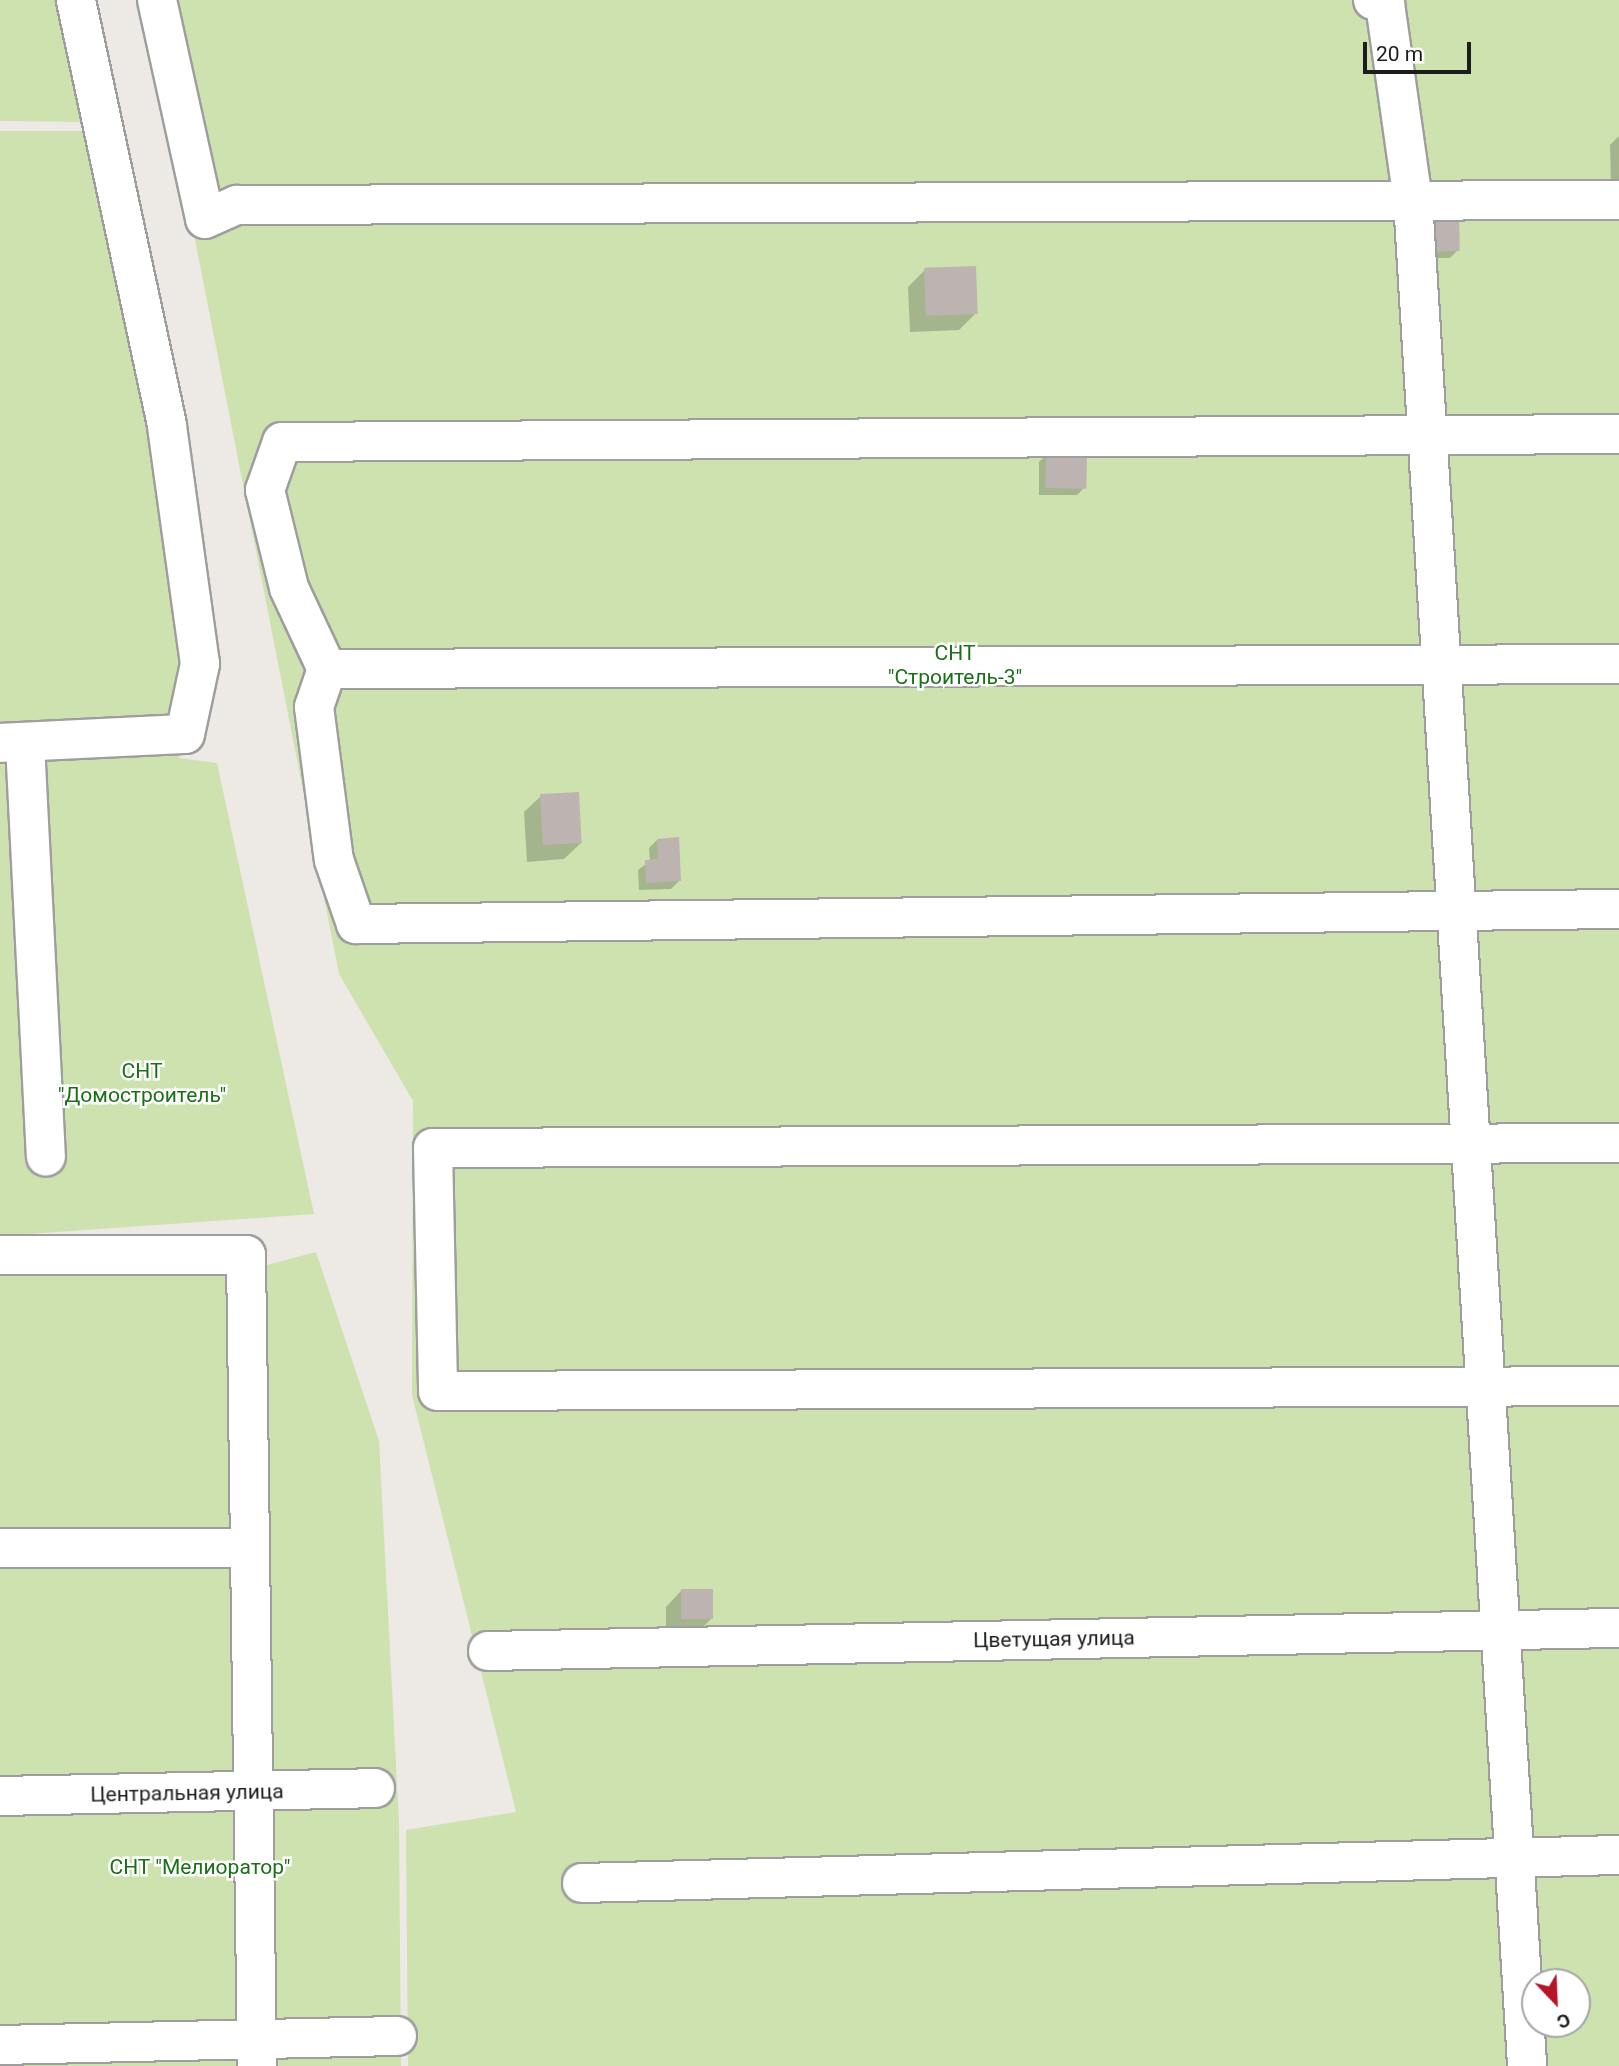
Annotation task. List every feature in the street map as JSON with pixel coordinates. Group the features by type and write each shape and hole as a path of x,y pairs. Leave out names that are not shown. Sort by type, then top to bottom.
{"street":[{"path":"46,1156 12,743 185,734 200,664 167,425 76,0"},
{"path":"156,0 205,219 237,205 1619,200"},
{"path":"1373,0 1385,4 1413,200 1512,1856 1527,2066"},
{"path":"1619,433 282,442 265,491 289,587 327,669 314,707 334,860 356,924 1619,909"},
{"path":"327,669 1441,667 1619,664"},
{"path":"1619,1143 433,1148 438,1391 1619,1386"},
{"path":"0,1255 246,1255 256,2053"},
{"path":"0,1548 249,1548"},
{"name":"Цветущая улица","path":"488,1651 1619,1628"},
{"name":"Центральная улица","path":"0,1796 252,1794 375,1788"},
{"path":"582,1883 1619,1855"},
{"path":"0,2045 256,2053 397,2036"}],"green space":[{"path":"0,0 67,0 85,122 0,121"},
{"name":"СНТ \"Строитель-3\"","path":"148,0 1619,0 1619,2066 408,2066 406,1830 516,1812 412,1395 413,1101 339,974"},
{"name":"СНТ \"Домостроитель\"","path":"0,131 87,131 150,390 188,650 175,715 179,758 217,763 314,1214 0,1236"},
{"name":"СНТ \"Мелиоратор\"","path":"316,1252 379,1441 399,1822 401,2066 0,2066 0,1272 237,1273"}],"building":[{"path":"1434,208 1459,208 1460,251 1435,251"},
{"path":"976,266 978,314 926,316 924,268"},
{"path":"1046,453 1087,454 1086,489 1045,488"},
{"path":"579,792 582,843 543,845 540,794"},
{"path":"679,837 681,881 646,883 645,860 658,859 657,839"},
{"path":"681,1589 713,1589 713,1619 681,1619"}]}
